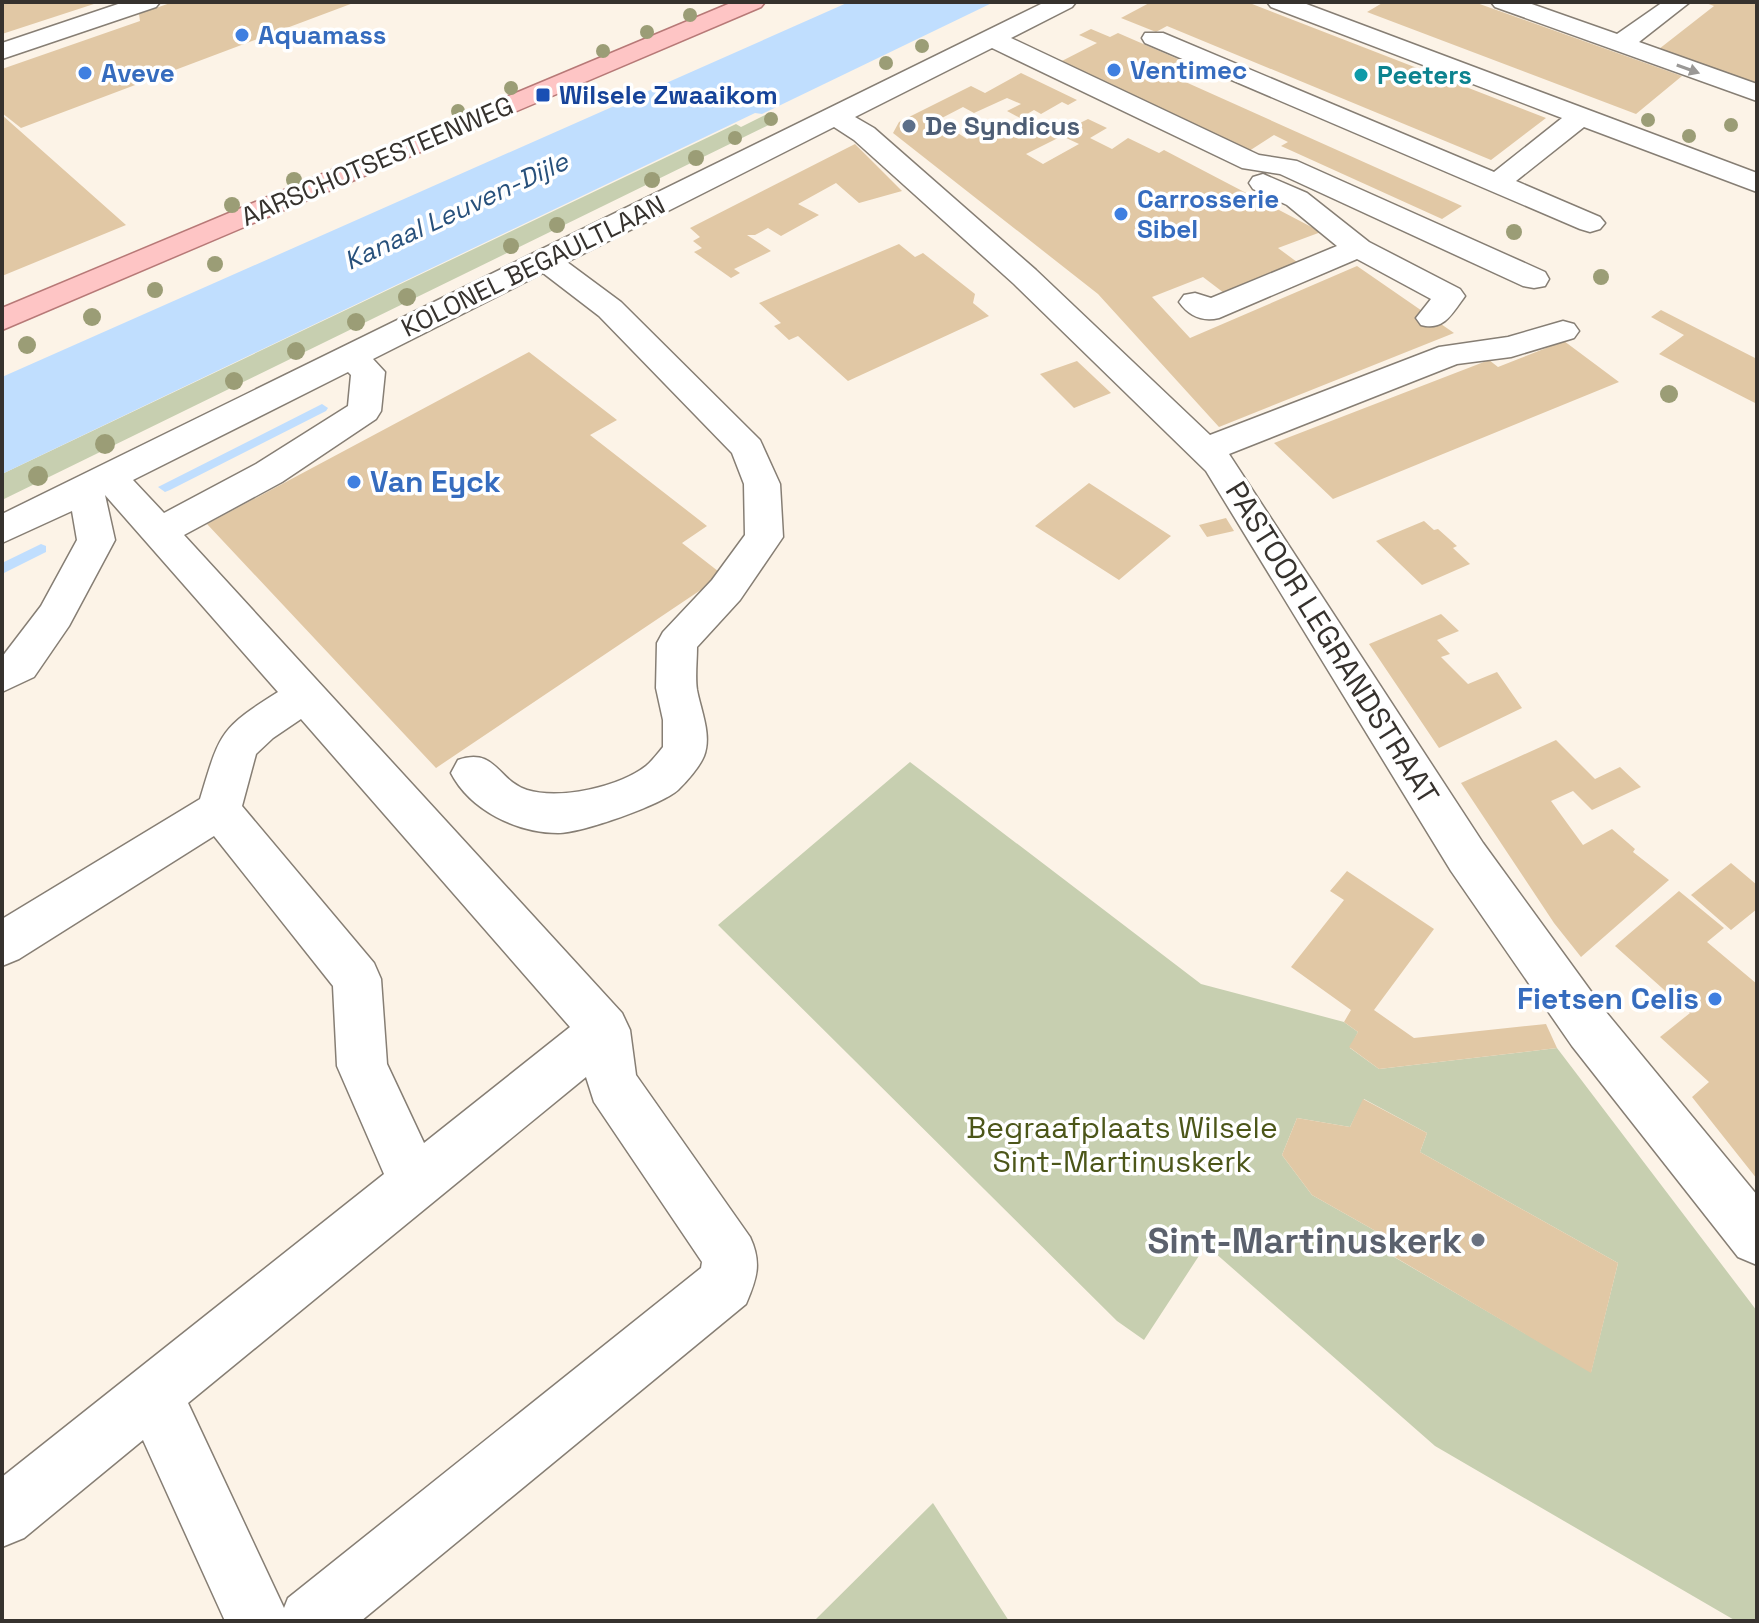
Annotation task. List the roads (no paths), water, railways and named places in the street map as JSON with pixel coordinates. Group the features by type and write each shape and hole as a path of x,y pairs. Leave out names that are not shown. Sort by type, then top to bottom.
{"main road":[{"name":"AARSCHOTSESTEENWEG","path":"2,320 753,2"}],"street":[{"path":"2,51 148,2"},
{"name":"KOLONEL BEGAULTLAAN","path":"2,530 1064,2"},
{"path":"1279,2 1757,183"},
{"path":"1348,2 1338,8 1427,41"},
{"path":"1503,2 1757,93"},
{"path":"1552,20 1578,2"},
{"path":"1620,44 1678,2"},
{"path":"1154,38 1590,223"},
{"path":"983,42 1297,199 1358,248 1449,296 1432,318"},
{"path":"983,42 1252,162 1287,167 1534,279"},
{"name":"PASTOOR LEGRANDSTRAAT","path":"835,116 864,134 1025,277 1218,463 1467,857 1589,1029 1757,1238"},
{"path":"1497,183 1581,116"},
{"path":"1195,302 1208,311 1358,248"},
{"path":"473,773 513,806 559,814 613,801 661,779 684,753 684,720 676,688 677,643 726,590 764,537 762,484 748,448 610,309 545,260"},
{"path":"1205,450 1451,354 1511,347 1563,331"},
{"path":"159,532 269,473 364,411 368,372 350,356"},
{"path":"97,482 159,532 605,1030 612,1084 731,1256 726,1284 311,1621"},
{"path":"2,676 20,666 55,616 96,540 97,482"},
{"path":"2,944 219,810 237,746 258,726 305,696"},
{"path":"219,810 357,979 362,1066 415,1182"},
{"path":"2,1516 605,1030"},
{"path":"153,1395 258,1621"}],"water":[{"name":"Kanaal Leuven-Dijle","path":"849,2 994,2 762,114 755,113 2,474 2,377"}],"waterway":[{"path":"165,487 322,408"},
{"path":"2,569 41,549"}],"place":[{"name":"Aquamass","path":"242,35"},
{"name":"Ventimec","path":"1114,70"},
{"name":"Aveve","path":"85,73"},
{"name":"Peeters","path":"1361,75"},
{"name":"Wilsele Zwaaikom","path":"543,95"},
{"name":"De Syndicus","path":"909,126"},
{"name":"Carrosserie Sibel","path":"1121,214"},
{"name":"Van Eyck","path":"354,482"},
{"name":"Fietsen Celis","path":"1715,999"},
{"name":"Sint-Martinuskerk","path":"1478,1240"}],"park label":[{"name":"Begraafplaats Wilsele Sint-Martinuskerk","path":"1122,1145"}]}
